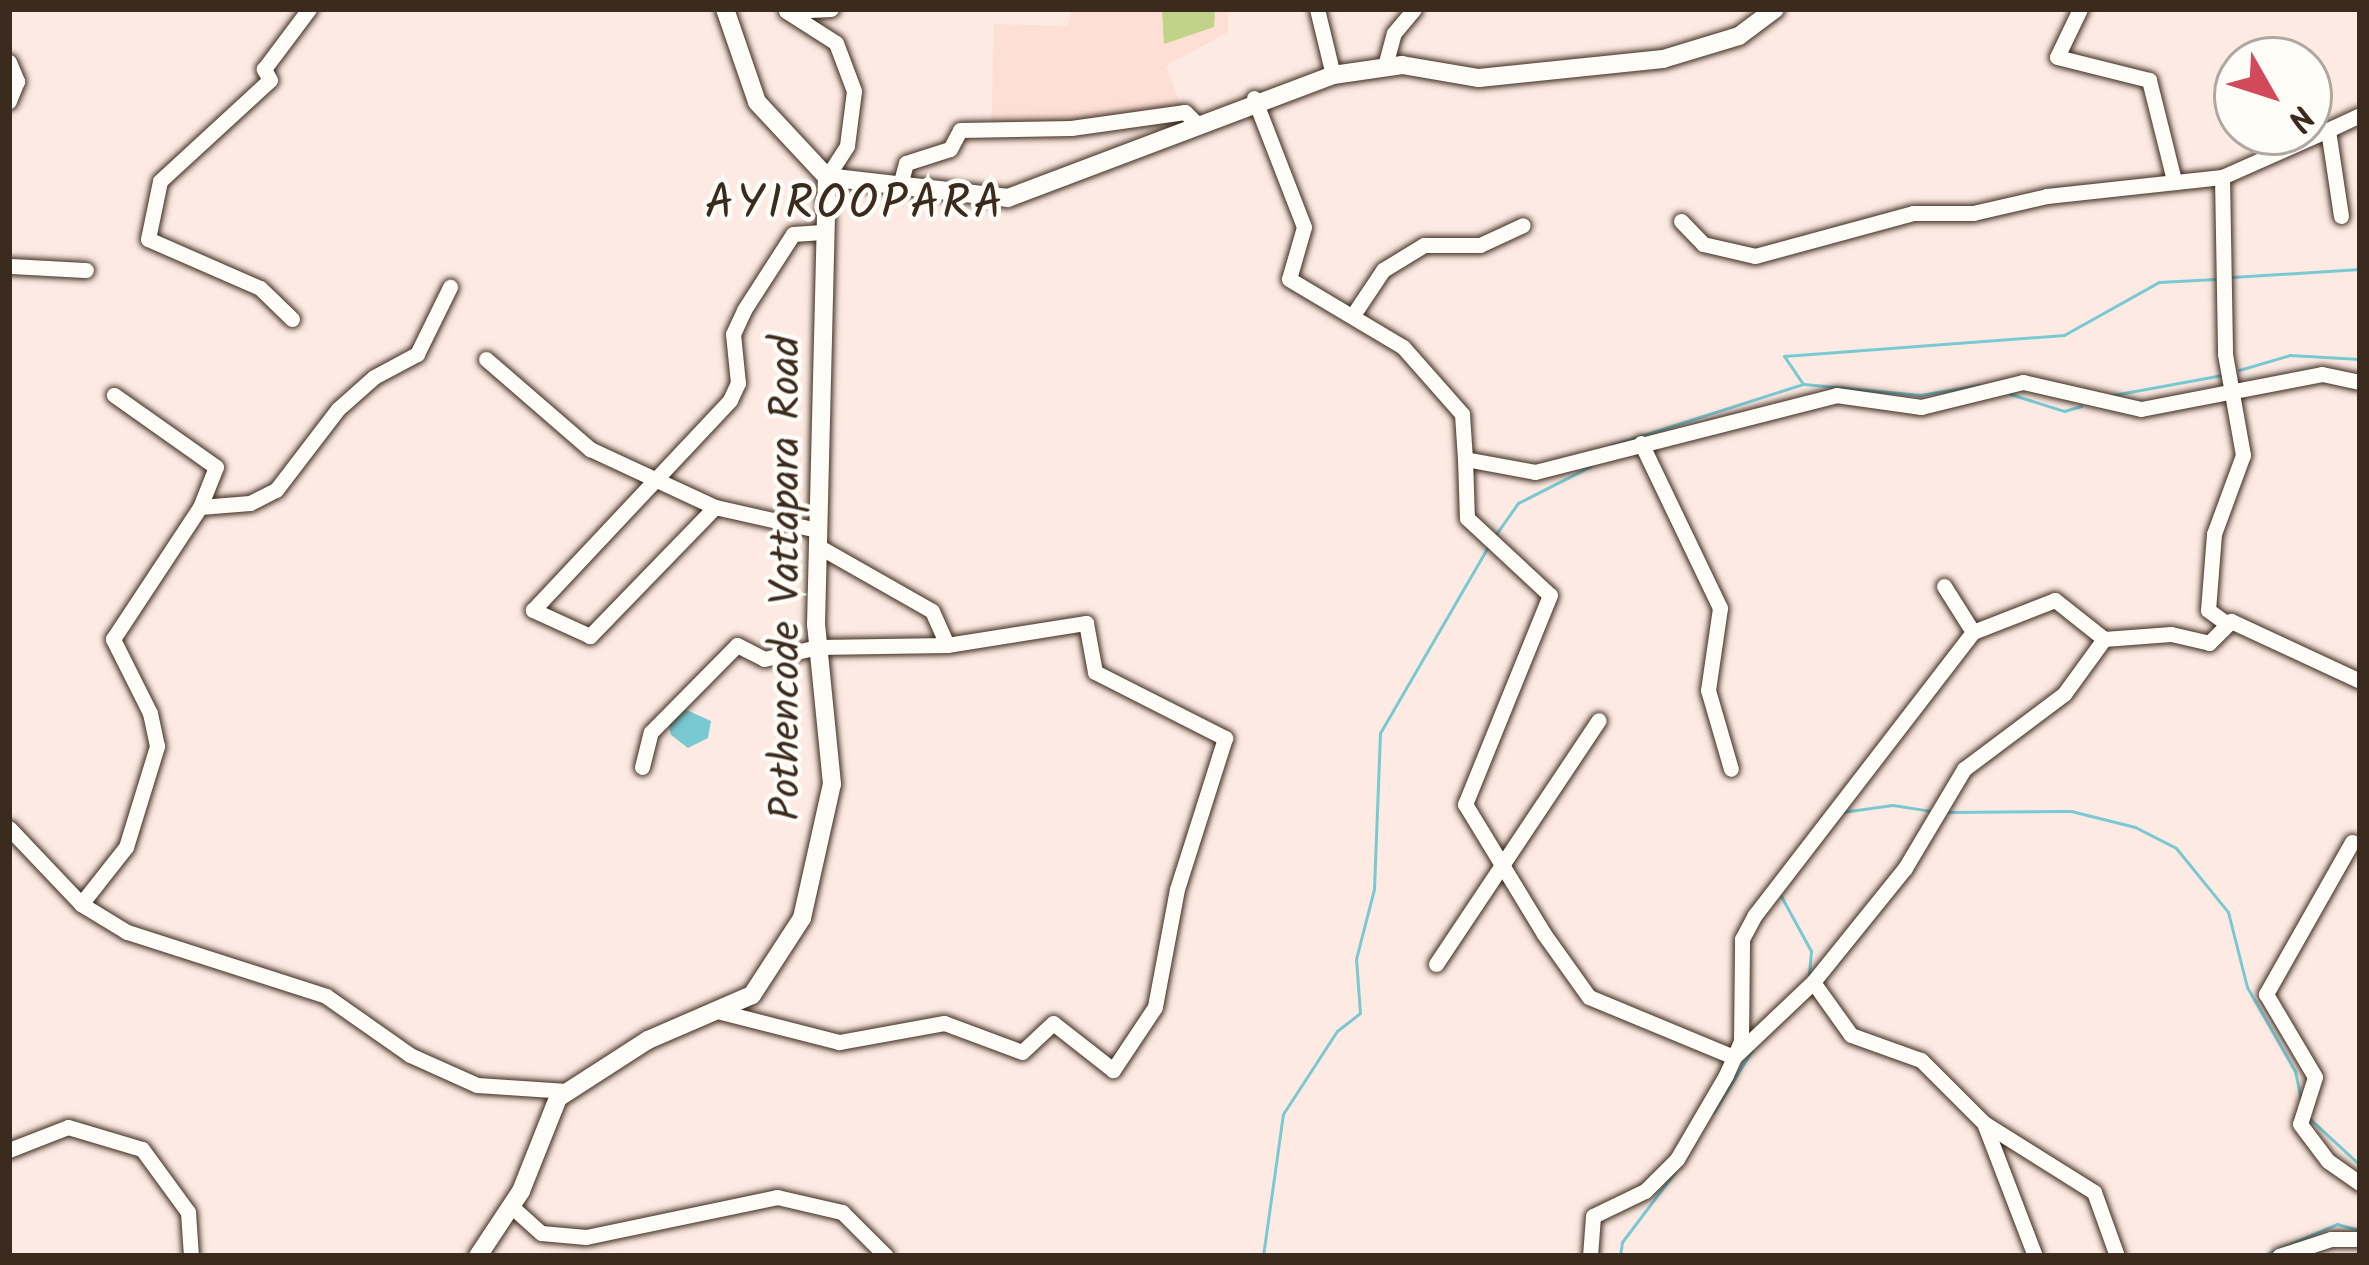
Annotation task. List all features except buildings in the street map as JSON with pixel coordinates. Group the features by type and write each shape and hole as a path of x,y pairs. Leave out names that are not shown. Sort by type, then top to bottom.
{"main road":[{"path":"725,9 757,102 827,177 899,189 1027,194 1254,98 1333,75 1385,66 1479,78 1663,59 1738,36 1775,9"},
{"name":"Pothencode Vattapara Road","path":"567,1091 648,1040 752,995 778,963 802,918 826,832 832,784 818,646 816,538 828,355 822,232 827,177"},
{"path":"478,1256 518,1212 567,1091"}],"street":[{"path":"292,319 260,288 148,239 160,181 270,80 264,69 309,9"},
{"path":"782,10 831,9"},
{"path":"1317,9 1333,75"},
{"path":"1385,66 1394,32 1414,9"},
{"path":"2080,9 2057,57 2149,80 2174,180"},
{"path":"782,10 836,43 851,78 847,146 827,177"},
{"path":"9,62 17,82 9,101"},
{"path":"1254,98 1304,227 1289,279 1403,347 1462,414 1467,518 1550,595 1465,804 1589,997 1734,1057"},
{"path":"899,189 906,164 950,148 960,130 1072,128 1185,112 1195,122"},
{"path":"2333,128 2360,114"},
{"path":"1681,220 1703,244 1755,256 1870,221 1973,214 2174,180 2222,177 2269,156"},
{"path":"2332,156 2341,216"},
{"path":"2222,177 2225,354 2238,392 2243,454 2214,534 2208,610 2227,624 2360,682"},
{"path":"1353,315 1383,270 1424,245 1480,245 1523,225"},
{"path":"715,507 590,636 533,610 730,400 738,383 733,334 785,244 796,232 822,232"},
{"path":"9,266 86,270"},
{"path":"200,507 250,503 276,490 338,410 374,377 417,354 450,287"},
{"path":"487,359 590,449 661,476 715,507 816,538 932,611 947,645"},
{"path":"1465,459 1535,472 1703,425 1747,423 1793,401 1825,396 1922,407 2023,382 2141,409 2322,374 2360,382"},
{"path":"81,904 126,847 157,746 150,712 112,639 200,507 217,467 114,395"},
{"path":"1641,443 1720,608 1708,689 1730,770"},
{"path":"1944,586 1972,632"},
{"path":"1734,1057 1742,939 1972,632 2055,600 2104,639 2171,634 2209,643 2227,624"},
{"path":"642,767 651,732 737,645 764,658 818,646 947,645 1086,623 1095,672 1225,738 1178,889 1155,1007 1113,1070 1053,1023 1022,1052 944,1023 839,1042 721,1012"},
{"path":"1590,1256 1593,1216 1646,1191 1677,1160 1734,1057 1814,982 1905,868 1964,769 2064,694 2104,639"},
{"path":"1436,964 1599,720"},
{"path":"9,828 81,904 127,932 326,996 410,1055 477,1084 567,1091"},
{"path":"2352,842 2266,994 2315,1077 2300,1124 2328,1161 2360,1183"},
{"path":"1814,982 1851,1035 1921,1060 1984,1123 2094,1192 2117,1256"},
{"path":"1984,1123 2035,1256"},
{"path":"9,1150 68,1127 142,1149 188,1212 191,1256"},
{"path":"518,1212 541,1233 586,1237 777,1197 842,1212 886,1256"},
{"path":"2278,1256 2331,1239 2360,1239"}],"shaded area":[{"path":"1073,9 1228,9 1228,32 1166,66 1184,116 991,138 994,24 1067,26"}],"green space":[{"path":"1162,9 1215,9 1214,27 1164,44"}],"water":[{"path":"680,707 711,721 708,738 688,748 671,735 665,710"}],"waterway":[{"path":"2232,277 2360,269"},
{"path":"1612,445 1803,384 1784,356 2064,335 2159,282 2215,279"},
{"path":"2239,370 2290,355 2360,359"},
{"path":"2113,395 2222,375"},
{"path":"1804,384 1920,395 1979,385"},
{"path":"2010,394 2064,411 2081,406"},
{"path":"1494,537 1518,503 1591,466"},
{"path":"1263,1256 1283,1114 1337,1031 1360,1013 1356,959 1374,889 1380,733 1489,545"},
{"path":"1842,812 1893,805 1929,811"},
{"path":"1948,812 2071,811 2135,827 2176,848 2228,912 2247,987 2295,1071 2301,1099"},
{"path":"1781,896 1811,951 1809,974"},
{"path":"1713,1113 1752,1050"},
{"path":"2309,1118 2360,1165"},
{"path":"1620,1256 1622,1242 1675,1172"},
{"path":"2283,1247 2337,1224 2360,1230"},
{"path":"2262,1256 2274,1251"}],"district":[{"name":"AYIROOPARA","path":"855,206"}]}
